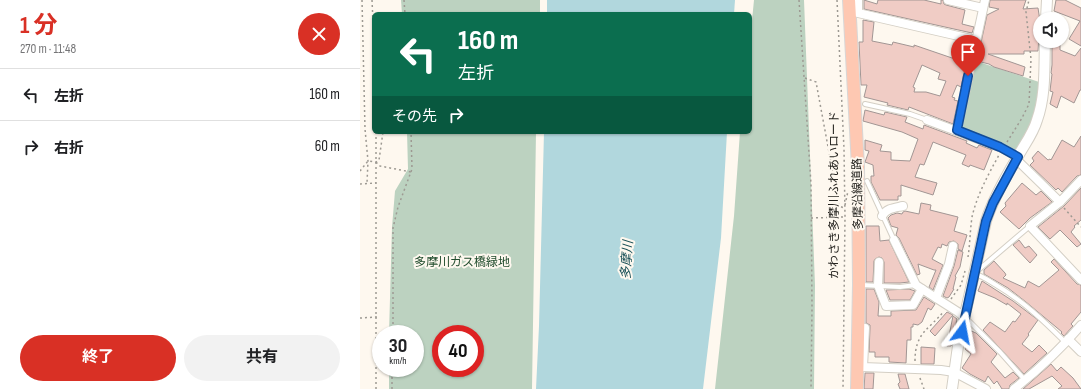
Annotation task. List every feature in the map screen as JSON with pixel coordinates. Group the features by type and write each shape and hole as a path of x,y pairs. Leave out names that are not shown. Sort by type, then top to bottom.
{"main road":[{"name":"多摩沿線道路","path":"849,0 858,170 859,285 857,389"}],"street":[{"path":"858,0 858,13 976,40"},
{"path":"948,0 984,4 957,130"},
{"path":"1046,12 1047,0"},
{"path":"952,389 954,372 974,274 989,212 1017,158 1031,135 1040,112 1045,48"},
{"path":"927,120 957,130 1002,149 1017,158 1059,202"},
{"path":"1081,180 1059,202 1030,226 1081,280"},
{"path":"882,216 888,209 903,206"},
{"path":"894,240 919,287 965,318"},
{"path":"936,298 950,264 953,246"},
{"path":"879,262 878,286 886,306 913,305 919,287"},
{"path":"1014,389 1047,362 1081,325"},
{"path":"864,328 864,367 941,370 954,372 986,389"},
{"path":"1067,341 1081,352"}],"lane":[{"path":"865,104 910,114 927,120"},
{"path":"867,181 894,240"},
{"path":"974,274 1030,226"},
{"path":"974,274 981,276 1009,293 1067,341"},
{"path":"859,285 919,287"},
{"path":"965,318 1000,352 1025,380"}],"path":[{"path":"362,0 365,129 368,161 367,183"},
{"path":"372,0 373,12"},
{"path":"404,0 404,12"},
{"path":"799,0 810,184 812,308 811,389"},
{"name":"かわさき多摩川ふれあいロード","path":"837,0 842,79 845,217 843,389"},
{"path":"968,258 973,216 978,196 1002,149 1013,135 1028,104 1031,59 1026,12 1029,0"},
{"path":"804,78 816,82 839,206 844,208"},
{"path":"376,134 376,325"},
{"path":"376,162 379,160 380,156 383,134"},
{"path":"393,325 394,222 411,172 411,134"},
{"path":"368,161 376,162 380,166 411,172"},
{"path":"360,171 368,161"},
{"path":"360,184 376,183"},
{"path":"1059,202 1081,227"},
{"path":"810,218 845,217"},
{"path":"924,389 916,369 915,356 919,338 943,312 961,285 967,265"},
{"path":"360,318 376,317"},
{"path":"376,377 376,389"},
{"path":"392,377 392,389"}],"green space":[{"path":"401,0 540,0 540,12 402,12"},
{"path":"754,0 804,0 815,285 814,389 715,389 734,216 740,134 752,134 752,20"},
{"path":"976,61 1039,82 1032,123 1016,153 962,129 961,126"},
{"name":"多摩川ガス橋緑地","path":"407,134 536,134 532,389 389,389 389,377 424,377 424,325 389,325 392,227 395,191 408,169"}],"water":[{"path":"547,0 735,0 734,12 547,12"},
{"name":"多摩川","path":"544,134 727,134 721,238 703,389 536,389"}],"building":[{"path":"864,0 877,4 878,0 924,0 941,4 941,0 943,0 944,4 946,5 965,10 962,24 974,27 972,33 864,9"},
{"path":"990,0 1026,0 1023,9 1038,8 1039,12 1033,12 1033,48 1038,48 1038,51 1024,51 1024,54 988,54 1025,67 1023,76 977,61 987,15 999,9 989,7"},
{"path":"1056,0 1065,0 1081,8 1081,46 1069,39 1080,21 1069,17 1069,12 1054,11"},
{"path":"863,20 874,22 872,41 892,45 893,42 914,47 914,45 955,59 959,42 970,44 961,87 957,85 952,97 955,98 954,100 958,101 953,124 909,107 908,110 864,97 867,85 861,85 859,42 863,42","holes":["922,65 940,73 938,79 946,81 940,96 926,92 914,92 915,88 913,87"]},
{"path":"1052,48 1060,48 1060,50 1075,56 1081,48 1081,90 1074,103 1061,96 1057,108 1050,104 1053,92 1050,91"},
{"path":"865,110 884,115 885,112 907,117 905,122 923,129 924,125 967,141 966,143 977,148 979,145 992,150 984,170 962,164 966,155 933,142 924,165 920,164 915,177 937,183 933,195 901,185 901,196 898,196 898,200 880,200 871,182 871,176 874,176 873,165 865,162 869,151 865,150 865,140 882,145 880,151 891,152 891,160 910,161 918,139 902,132 863,121"},
{"path":"1081,136 1081,175 1077,176 1062,192 1058,188 1056,190 1030,165 1034,161 1032,158 1038,151 1048,160 1051,160 1062,140 1074,147"},
{"path":"1022,183 1036,195 1041,191 1052,202 1030,218 1019,229 1000,212 1006,206 1005,203"},
{"path":"1081,188 1081,220 1074,226 1075,227 1071,232 1081,244 1077,247 1060,230 1050,239 1038,227 1064,206"},
{"path":"921,203 931,205 930,210 958,217 954,231 967,235 962,251 958,249 958,244 954,241 949,242 947,246 942,244 941,248 938,247 932,259 943,265 933,290 929,287 936,270 918,264 920,274 917,275 899,238 896,235 898,228 891,226 888,218 897,213 902,214 905,211 919,214"},
{"path":"866,226 879,226 880,241 889,240 909,282 884,283 884,262 882,258 879,257 874,261 873,282 866,282"},
{"path":"1019,240 1025,248 1029,246 1037,255 1030,263 1013,245"},
{"path":"958,250 963,252 960,267 955,276 954,289 947,298 943,296"},
{"path":"1054,259 1077,284 1081,285 1081,312 1071,324 1073,326 1064,336 1061,333 1062,332 1008,288 984,274 984,270 994,261 1005,273 1006,275 1003,278 1025,288 1028,281 1039,287 1059,270 1051,262"},
{"path":"982,281 1013,301 1038,320 1022,344 1032,352 1039,345 1047,353 1024,374 983,330 990,322 1005,332 1013,321 1015,322 1021,314 1007,303 1007,305 978,291"},
{"path":"866,289 874,289 879,302 878,316 891,316 891,311 916,310 924,297 935,304 931,310 928,308 922,322 918,325 913,324 913,327 911,327 911,340 907,340 906,363 889,362 889,357 875,357 875,352 869,352 870,325 866,323"},
{"path":"909,289 915,291 910,300 890,300 886,290"},
{"path":"947,312 953,315 935,336 930,331"},
{"path":"953,316 957,319 951,346 947,346"},
{"path":"969,330 976,333 997,354 991,362 1005,378 1013,372 1019,378 1010,385 1009,389 1002,389 997,381 994,384 988,376 985,382 962,368 971,354 965,349 972,339 968,338"},
{"path":"921,347 935,348 934,364 921,364"},
{"path":"1051,364 1057,371 1061,367 1073,378 1081,389 1058,389 1062,386 1052,376 1029,389 1023,389"},
{"path":"865,373 874,373 873,389 864,389"},
{"path":"898,374 905,374 909,389 900,389 898,384 900,382"}],"route":[{"path":"962,332 986,221 993,203 1018,157 1000,147 957,130 968,76"}]}
